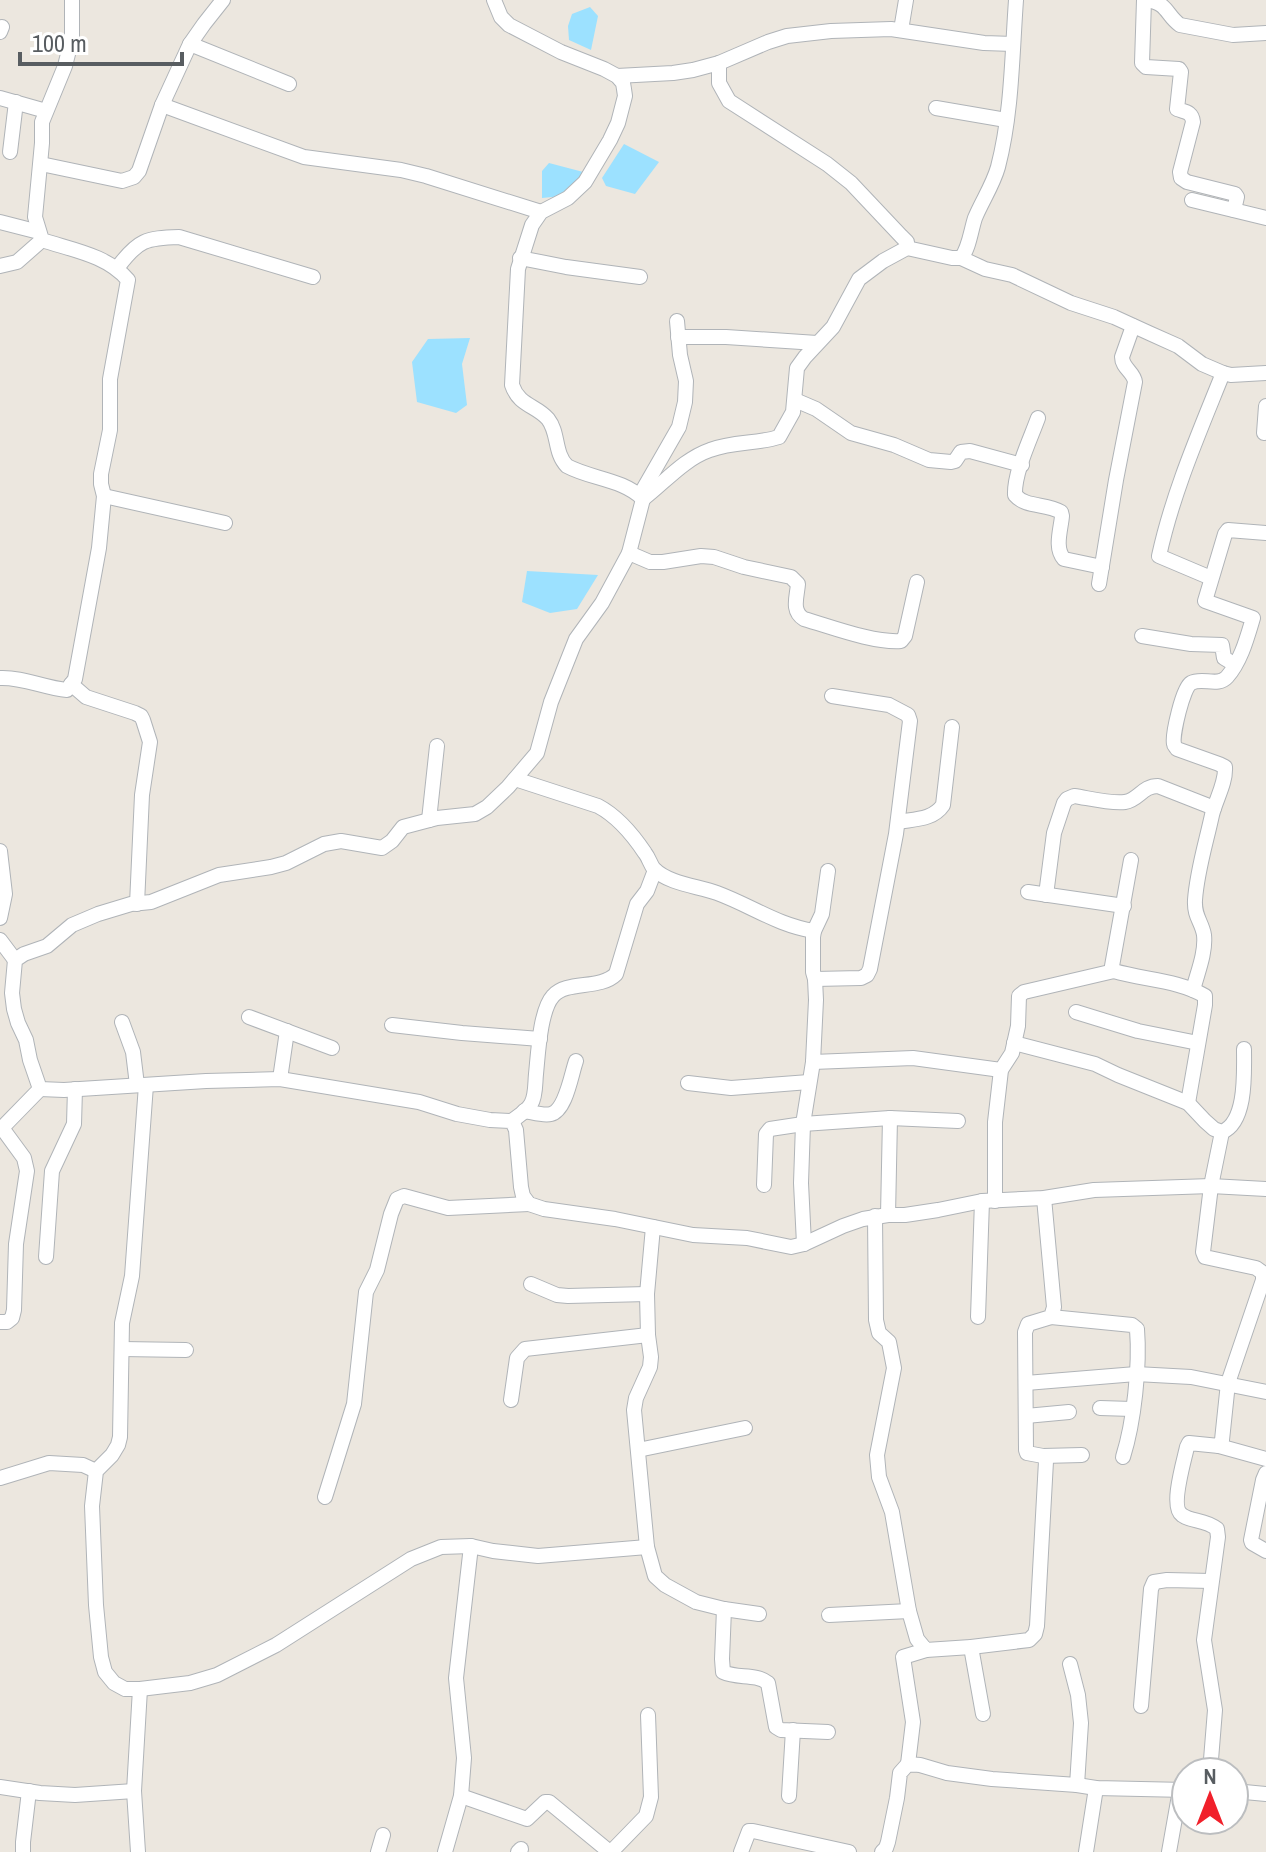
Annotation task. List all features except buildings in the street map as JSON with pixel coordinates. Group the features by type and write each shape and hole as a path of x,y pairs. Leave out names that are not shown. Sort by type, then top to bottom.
{"street":[{"path":"41,236 35,217 42,122 65,66 72,38 72,0"},
{"path":"41,164 122,181 134,177 190,44 223,0"},
{"path":"494,0 501,17 509,25 539,42 591,62 617,76 623,83 625,96 618,123 595,168 576,192 541,212 532,225 520,258 512,385 515,395 550,422 561,460 567,466 618,484 641,497"},
{"path":"901,30 906,0"},
{"path":"961,258 998,169 1012,71 1016,0"},
{"path":"1234,210 1235,194 1181,178 1192,116 1177,109 1179,69 1146,67 1142,63 1146,0 1157,1 1180,25 1233,35 1266,33"},
{"path":"617,76 673,73 719,63 787,36 831,31 891,29 984,43 1013,44"},
{"path":"190,44 289,84"},
{"path":"719,63 719,83 729,101 851,183 907,242 907,248"},
{"path":"963,112 966,96"},
{"path":"0,98 46,111"},
{"path":"10,152 16,102"},
{"path":"162,105 304,157 401,170 541,212"},
{"path":"936,108 1006,120"},
{"path":"1192,200 1266,218"},
{"path":"0,222 96,257 118,267 128,280 110,379 110,430 101,474 104,496 99,548 75,679 67,690 0,678"},
{"path":"0,266 17,262 41,236"},
{"path":"118,267 139,244 179,237 313,277"},
{"path":"641,497 695,457 712,449 779,437 793,412 797,368 833,327 859,279 907,248 961,258 985,269 1012,275 1071,303 1178,346 1202,364 1223,373 1266,373"},
{"path":"520,258 640,277"},
{"path":"15,960 47,946 72,925 98,914 151,902 219,875 286,863 324,844 341,841 382,848 403,827 475,814 497,799 537,753 551,702 576,639 602,603 629,553 641,497 679,427 686,381 677,321"},
{"path":"1099,584 1135,382 1122,361 1133,326"},
{"path":"678,337 817,343"},
{"path":"1211,578 1159,556 1168,516 1223,373"},
{"path":"795,400 816,409 851,433 894,445 929,460 951,462 961,452 970,451 1022,465"},
{"path":"1264,433 1266,406"},
{"path":"1038,418 1015,488 1017,498 1061,512 1058,546 1059,554 1064,559 1102,567"},
{"path":"104,496 225,523"},
{"path":"1193,990 1204,947 1204,934 1196,917 1195,903 1200,866 1225,767 1177,749 1173,743 1187,687 1191,683 1226,679 1245,646 1253,618 1205,601 1221,544 1228,530 1266,533"},
{"path":"629,553 650,562 714,557 791,577 798,584 796,612 799,616 892,642 901,641 905,636 917,582"},
{"path":"1142,636 1191,644 1222,645 1224,658 1234,664"},
{"path":"71,684 86,697 141,716 150,742 142,795 137,904"},
{"path":"815,979 861,978 870,969 898,822 910,721 908,715 889,705 832,696"},
{"path":"898,822 931,816 943,805 952,727"},
{"path":"429,820 437,746"},
{"path":"515,779 610,812 645,853 655,870 669,878 728,897 784,924 814,931"},
{"path":"1046,895 1054,833 1067,799 1074,796 1124,802 1134,799 1151,786 1158,786 1214,808"},
{"path":"0,851 5,894 0,918"},
{"path":"1114,971 1112,961 1131,860"},
{"path":"0,1322 12,1318 14,1310 16,1244 27,1171 24,1158 1,1129 40,1089 280,1079 419,1102 490,1120 512,1121 530,1105 534,1093 548,1003 556,992 608,980 616,974 637,904 647,891 655,870"},
{"path":"804,1244 801,1183 803,1124 813,1062 816,1000 814,931 822,914 828,871"},
{"path":"1028,892 1124,906"},
{"path":"0,940 15,960 14,1009 40,1089"},
{"path":"978,1317 1001,1070 1012,1053 1018,1026 1019,996 1024,992 1114,971 1193,990 1205,996 1188,1103"},
{"path":"1076,1012 1138,1031 1198,1043"},
{"path":"249,1017 332,1048"},
{"path":"122,1022 142,1085 132,1276 122,1323 120,1437 112,1455 96,1471 92,1516 101,1657 105,1672 114,1683 125,1689 140,1689 190,1683 217,1675 276,1645 411,1559 441,1547 471,1546 538,1556 647,1547"},
{"path":"392,1025 540,1039"},
{"path":"280,1079 287,1031"},
{"path":"1014,1043 1095,1064 1188,1103 1214,1129 1222,1132"},
{"path":"1219,1446 1228,1383 1263,1280 1263,1273 1256,1268 1205,1257 1203,1252 1211,1186 1222,1132 1231,1127 1238,1117 1244,1085 1244,1049"},
{"path":"813,1062 913,1058 1001,1070"},
{"path":"524,1111 553,1114 561,1107 576,1061"},
{"path":"688,1083 731,1088 809,1082"},
{"path":"46,1257 52,1171 74,1124 75,1089"},
{"path":"890,1118 876,1320 879,1333 889,1342 894,1368 877,1455 879,1477 892,1512 909,1611 917,1639 926,1650"},
{"path":"764,1185 766,1134 770,1129 890,1118 958,1121"},
{"path":"512,1121 516,1130 521,1187 529,1204"},
{"path":"325,1497 354,1404 366,1292 377,1270 391,1214 397,1199 404,1196 448,1208 529,1204 693,1235 747,1238 791,1247 843,1226 881,1216 989,1201 1044,1198 1094,1190 1211,1186 1266,1189"},
{"path":"1044,1198 1054,1307 1051,1317"},
{"path":"653,1227 647,1294 650,1367 634,1410 647,1547 655,1576 665,1585 696,1602 759,1614"},
{"path":"531,1284 557,1295 647,1294"},
{"path":"1082,1455 1043,1456 1027,1453 1025,1332 1028,1324 1051,1317 1132,1325 1137,1329 1129,1439 1123,1457"},
{"path":"511,1400 517,1358 525,1349 648,1335"},
{"path":"122,1349 186,1350"},
{"path":"1026,1383 1136,1374 1191,1377 1266,1392"},
{"path":"1100,1408 1132,1409"},
{"path":"1026,1416 1069,1412"},
{"path":"638,1450 745,1428"},
{"path":"1211,1756 1215,1710 1204,1640 1217,1529 1211,1523 1183,1516 1176,1501 1189,1443 1219,1446 1266,1459"},
{"path":"882,1852 888,1842 900,1773 908,1764 913,1722 903,1657 926,1650 1029,1640 1035,1634 1047,1473 1043,1456"},
{"path":"0,1478 49,1463 83,1465 96,1471"},
{"path":"1266,1473 1251,1540 1266,1551"},
{"path":"445,1852 461,1796 464,1758 456,1678 471,1546"},
{"path":"1141,1706 1154,1582 1211,1581"},
{"path":"724,1609 723,1672 764,1679 768,1683 776,1727 781,1730 828,1732"},
{"path":"829,1615 909,1611"},
{"path":"971,1647 983,1714"},
{"path":"1070,1664 1081,1723 1077,1785"},
{"path":"138,1852 134,1791 140,1689"},
{"path":"461,1796 527,1819 545,1802 549,1802 606,1849 613,1850 646,1816 650,1806 648,1715"},
{"path":"789,1796 793,1730"},
{"path":"908,1764 992,1779 1096,1788 1170,1790"},
{"path":"0,1787 75,1795 134,1791"},
{"path":"1086,1852 1096,1788"},
{"path":"23,1852 29,1791"},
{"path":"741,1852 749,1831 849,1852"},
{"path":"378,1852 383,1835"}],"water":[{"path":"590,7 598,16 591,50 569,40 568,26 572,14"},
{"path":"624,144 659,162 635,194 606,186 602,178"},
{"path":"549,163 587,173 563,196 542,198 542,171"},
{"path":"470,338 462,364 467,405 456,413 417,402 412,362 428,339"},
{"path":"527,571 598,575 577,609 550,613 522,602"}]}
